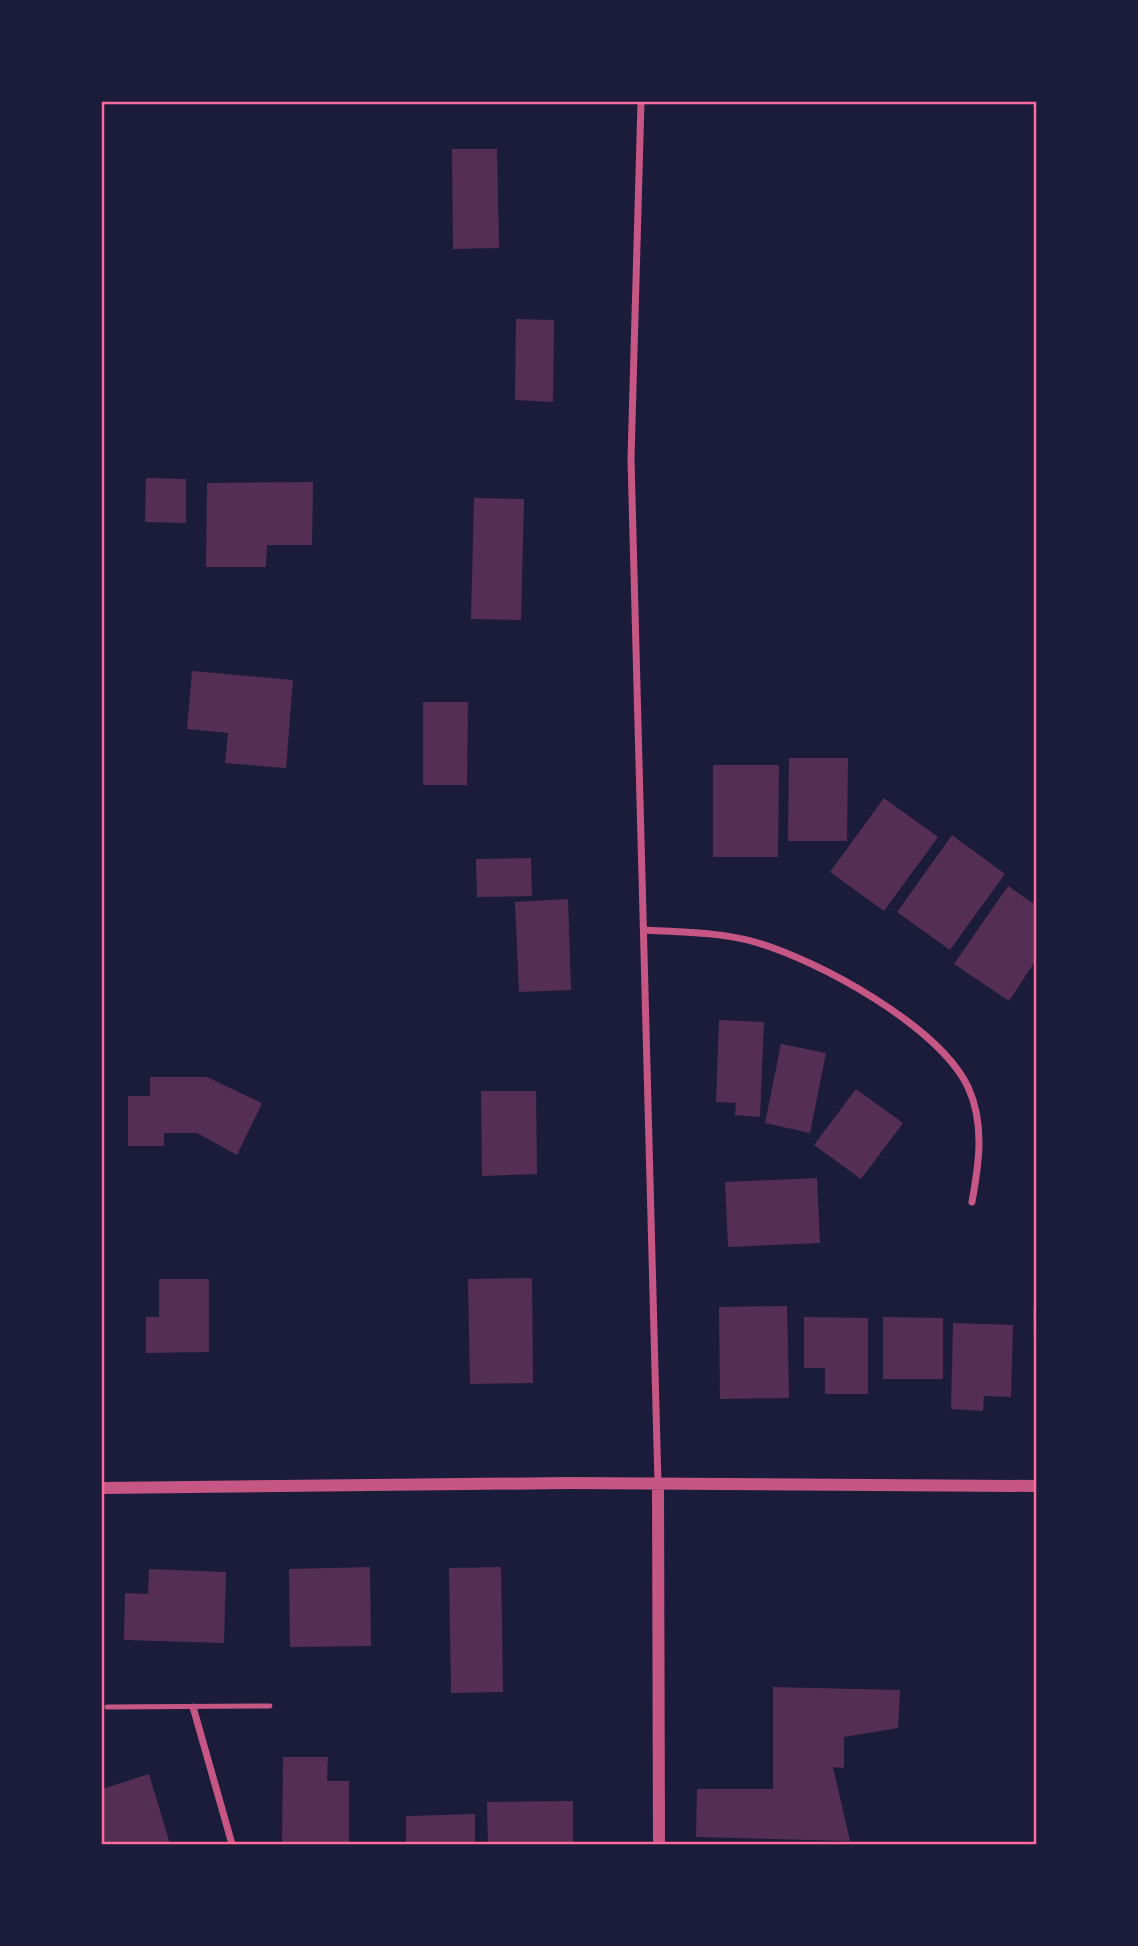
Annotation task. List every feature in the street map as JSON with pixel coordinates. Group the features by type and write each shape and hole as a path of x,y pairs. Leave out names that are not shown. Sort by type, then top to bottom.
{"street":[{"path":"640,102 631,459 658,1484 659,1844"},
{"path":"644,930 708,934 753,941 799,957 835,974 916,1029 946,1058 967,1086 977,1115 980,1152 972,1202"},
{"path":"102,1488 658,1484 1037,1486"},
{"path":"193,1707 232,1844"}],"lane":[{"path":"107,1707 270,1706"}],"building":[{"path":"452,149 497,149 499,248 453,249"},
{"path":"516,319 554,320 553,402 515,400"},
{"path":"146,478 186,479 186,523 145,522"},
{"path":"313,482 312,545 267,545 266,567 206,567 207,483"},
{"path":"474,498 524,499 521,620 471,619"},
{"path":"192,671 293,680 286,768 225,763 228,733 187,729"},
{"path":"423,702 468,702 467,785 423,785"},
{"path":"789,758 848,758 847,841 788,841"},
{"path":"713,765 779,765 778,857 713,857"},
{"path":"884,798 938,837 884,911 830,872"},
{"path":"952,835 1005,874 950,950 897,912"},
{"path":"531,858 532,896 477,897 476,859"},
{"path":"1008,886 1036,905 1036,960 1009,1001 954,964"},
{"path":"568,899 571,990 519,992 515,902"},
{"path":"719,1020 764,1022 760,1117 735,1115 736,1103 716,1102"},
{"path":"781,1044 826,1053 810,1133 765,1123"},
{"path":"150,1077 207,1077 262,1103 237,1155 197,1133 164,1133 164,1146 128,1146 128,1096 150,1096"},
{"path":"856,1089 903,1123 861,1179 814,1145"},
{"path":"481,1091 536,1091 537,1174 482,1176"},
{"path":"817,1178 820,1243 728,1247 725,1182"},
{"path":"532,1278 533,1383 470,1384 468,1279"},
{"path":"159,1279 209,1279 209,1352 146,1353 146,1317 159,1317"},
{"path":"787,1306 789,1398 720,1399 719,1307"},
{"path":"1033,1307 1036,1307 1036,1348 1034,1348"},
{"path":"804,1317 868,1318 868,1394 825,1394 825,1368 804,1368"},
{"path":"883,1317 943,1318 943,1379 883,1379"},
{"path":"953,1323 1013,1325 1011,1397 984,1396 983,1411 951,1409"},
{"path":"370,1567 371,1646 290,1647 289,1569"},
{"path":"501,1567 503,1692 451,1693 449,1568"},
{"path":"149,1569 226,1572 224,1643 124,1640 125,1593 148,1594"},
{"path":"773,1687 900,1690 898,1728 844,1737 844,1768 833,1767 850,1841 696,1837 697,1789 773,1789"},
{"path":"283,1757 328,1757 327,1781 349,1781 349,1844 282,1844"},
{"path":"149,1774 170,1844 102,1844 102,1789"},
{"path":"573,1801 573,1844 488,1844 487,1802"},
{"path":"475,1814 475,1844 406,1844 406,1816"}]}
